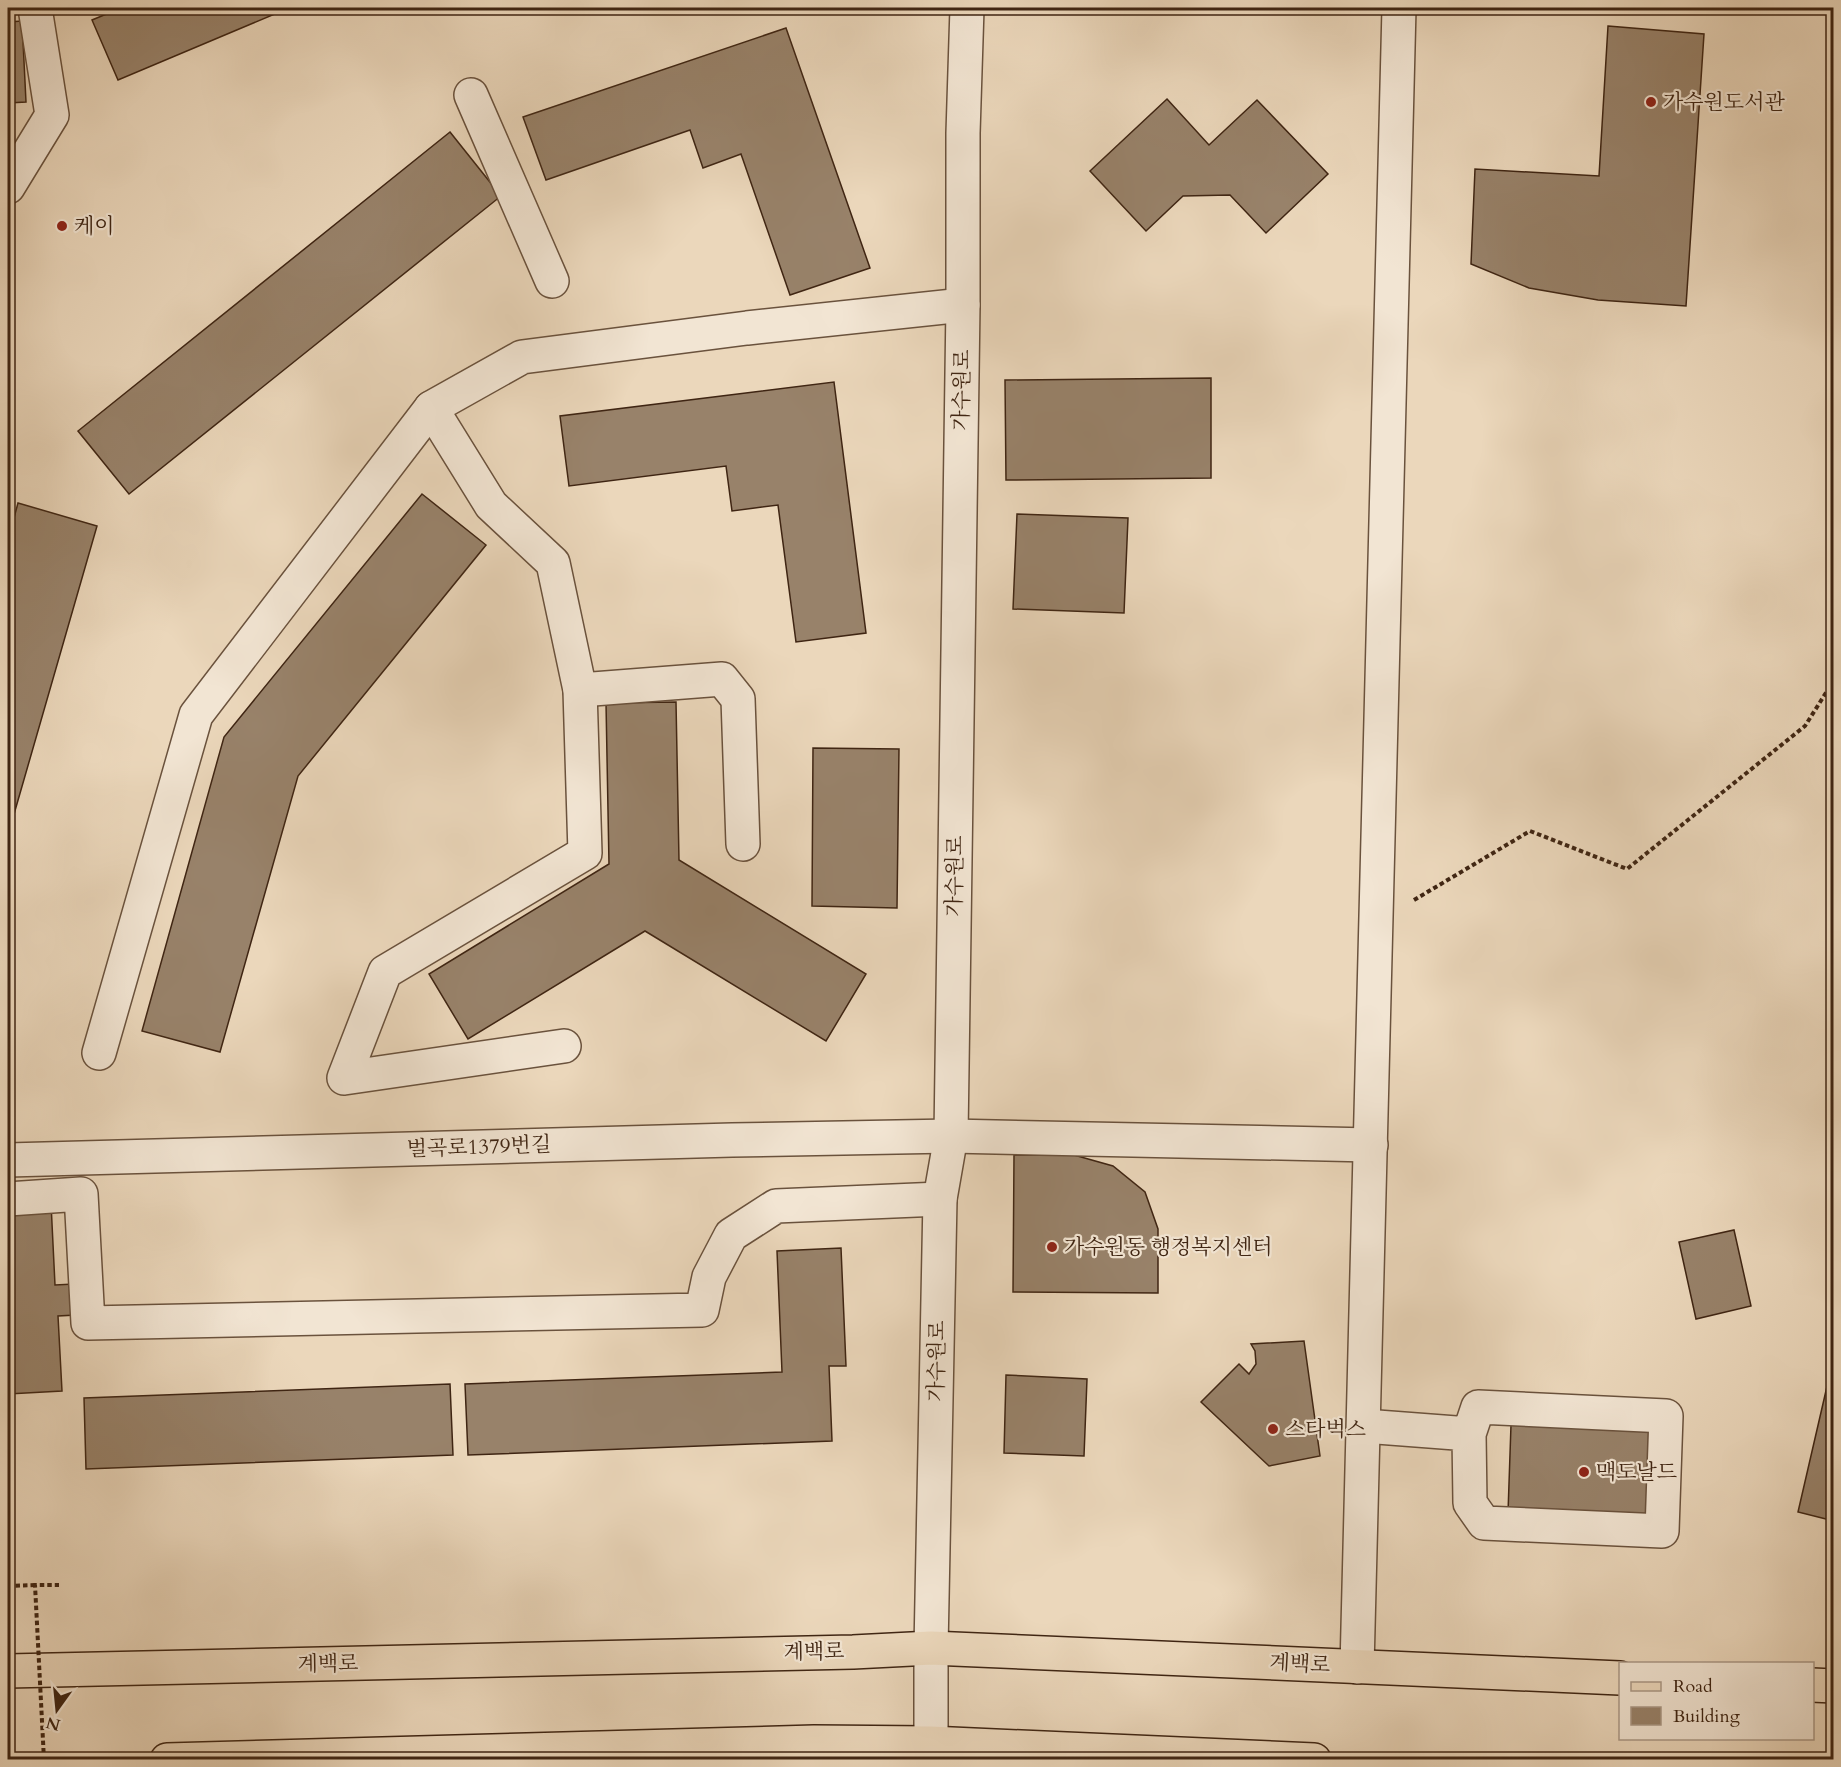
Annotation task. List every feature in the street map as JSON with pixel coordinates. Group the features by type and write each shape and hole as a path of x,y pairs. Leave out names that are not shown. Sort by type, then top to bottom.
{"main road":[{"name":"계백로","path":"8,1671 853,1652 931,1648 1619,1678"},
{"path":"1814,1686 1833,1686"},
{"path":"167,1760 814,1742 931,1751 1314,1760"}],"street":[{"path":"8,187 52,115 35,8"},
{"name":"가수원로","path":"931,1751 940,1199 951,1136 963,305 963,133 967,8"},
{"path":"1358,1667 1399,8"},
{"path":"471,95 552,281"},
{"path":"99,1053 196,715 431,408 522,357 747,328 963,305"},
{"path":"431,408 491,505 553,563 580,690 585,853 385,972 344,1078 564,1046"},
{"path":"580,690 722,679 738,699 743,844"},
{"name":"벌곡로1379번길","path":"8,1160 720,1140 951,1136 1371,1145"},
{"path":"8,1199 81,1194 88,1323 702,1310 709,1277 731,1236 776,1206 940,1199"},
{"path":"1478,1407 1666,1416 1662,1531 1484,1523 1470,1503 1469,1434 1478,1407"},
{"path":"1364,1426 1469,1434"}],"path":[{"path":"1376,921 1530,831 1627,869 1805,726 1833,680"},
{"path":"35,1585 44,1760"},
{"path":"8,1586 59,1585"}],"building":[{"path":"121,8 289,8 118,80 92,20"},
{"path":"22,21 26,102 8,103 8,22"},
{"name":"가수원도서관","path":"1608,26 1704,34 1686,306 1598,300 1529,288 1471,264 1475,169 1599,176"},
{"path":"786,28 870,268 790,295 741,154 703,168 690,130 546,180 523,117"},
{"path":"1167,99 1209,145 1257,100 1328,174 1266,233 1230,195 1183,196 1146,231 1090,171"},
{"path":"450,132 501,196 129,494 78,431"},
{"path":"1211,378 1211,478 1006,480 1005,380"},
{"path":"834,382 866,633 796,642 778,505 732,511 726,466 569,486 560,416"},
{"path":"422,494 486,545 298,776 220,1052 142,1031 224,737"},
{"path":"18,503 97,526 8,835 8,540"},
{"path":"1017,514 1128,518 1124,613 1013,609"},
{"path":"676,702 679,860 866,974 826,1041 645,931 468,1039 429,974 609,864 606,703"},
{"path":"813,748 899,749 897,908 812,906"},
{"path":"1014,1155 1074,1155 1113,1166 1145,1192 1158,1229 1158,1293 1013,1292"},
{"path":"51,1203 55,1285 74,1284 76,1315 58,1316 62,1391 8,1394 8,1205"},
{"path":"1734,1230 1751,1306 1696,1319 1679,1242"},
{"path":"841,1248 846,1366 829,1366 832,1441 468,1455 465,1384 782,1372 777,1251"},
{"name":"스타벅스","path":"1304,1341 1320,1456 1269,1466 1201,1402 1239,1364 1249,1374 1256,1364 1255,1351 1251,1344"},
{"path":"1834,1356 1834,1521 1798,1512"},
{"path":"1006,1375 1087,1379 1084,1456 1004,1453"},
{"path":"450,1384 453,1455 86,1469 84,1398"},
{"name":"맥도날드","path":"1511,1425 1660,1431 1656,1518 1508,1513"}],"place":[{"name":"가수원도서관","path":"1651,102"},
{"name":"케이","path":"62,226"},
{"name":"가수원동 행정복지센터","path":"1052,1247"},
{"name":"스타벅스","path":"1273,1429"},
{"name":"맥도날드","path":"1584,1472"}]}
